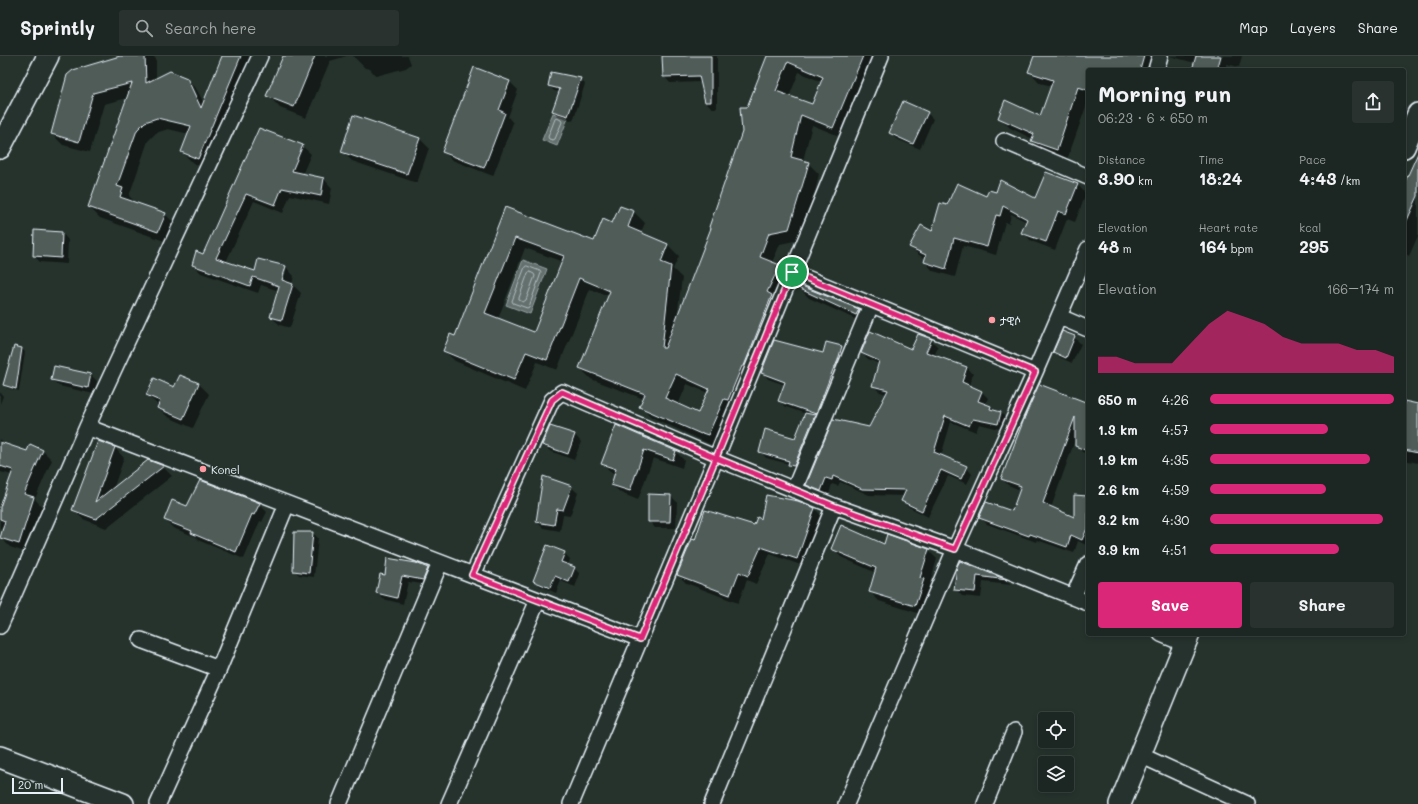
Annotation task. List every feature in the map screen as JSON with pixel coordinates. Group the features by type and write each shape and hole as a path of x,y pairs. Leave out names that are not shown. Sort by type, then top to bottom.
{"street":[{"path":"0,626 87,427 260,56"},
{"path":"571,804 716,458 881,56"},
{"path":"1157,68 1160,56"},
{"path":"0,148 46,57"},
{"path":"1406,142 1418,114"},
{"path":"1004,141 1086,176"},
{"path":"846,804 955,549 1060,317 1086,254"},
{"path":"792,272 1035,372"},
{"path":"794,490 872,305"},
{"path":"1060,317 1086,328"},
{"path":"472,575 552,400 562,392 794,490 834,506 955,549 1086,602"},
{"path":"87,427 640,639"},
{"path":"158,804 219,669 287,504"},
{"path":"712,804 834,506"},
{"path":"339,804 440,563"},
{"path":"1073,597 1086,568"},
{"path":"449,804 538,600"},
{"path":"1120,804 1187,639 1171,636"},
{"path":"141,640 219,669"},
{"path":"985,804 1014,732"},
{"path":"1140,755 1248,804"},
{"path":"0,757 123,804"}],"water":[{"path":"553,113 568,118 557,146 542,140"},
{"path":"523,260 547,269 530,314 506,305"}],"building":[{"path":"120,56 145,56 146,83 170,71 187,78 201,108 222,56 241,56 198,159 181,152 191,126 157,118 145,122 137,130 117,186 123,188 120,197 166,213 158,232 88,207 132,83 93,93 79,142 51,134 67,75 73,70"},
{"path":"283,56 315,56 294,107 266,96"},
{"path":"662,56 711,56 711,102 705,102 699,76 663,77"},
{"path":"767,56 863,56 833,128 801,115 791,157 809,162 804,180 789,229 769,233 760,257 780,265 767,292 772,295 744,366 742,366 728,400 724,399 708,435 701,434 639,407 645,394 579,368 610,291 579,278 547,360 526,352 514,380 443,351 450,334 455,336 505,207 594,241 603,219 612,223 620,206 634,211 628,227 668,244 661,262 671,266 662,348 665,348 711,228 709,227 742,132 740,107 747,107","holes":["788,62 823,77 812,104 776,91","515,238 564,256 534,332 485,313","676,374 709,389 698,413 665,398"]},
{"path":"1034,56 1144,56 1141,68 1086,68 1086,89 1078,87 1057,150 1031,141 1034,134 998,118 1005,100 1040,116 1053,80 1028,72"},
{"path":"1196,56 1221,56 1218,68 1193,68"},
{"path":"474,67 510,81 499,110 505,113 484,168 442,152"},
{"path":"551,72 581,78 568,116 552,111 560,89 548,86"},
{"path":"903,101 928,112 913,144 889,133"},
{"path":"353,115 420,138 407,174 341,152"},
{"path":"259,128 303,145 292,171 324,178 321,196 282,188 275,205 246,194 216,258 255,271 258,259 286,266 282,280 293,284 282,320 270,317 279,286 253,277 250,286 192,265 196,251 203,254"},
{"path":"1418,153 1418,196 1406,223 1406,180"},
{"path":"1046,172 1078,184 1066,214 1058,211 1046,242 1021,233 1027,219 1003,206 1000,216 996,215 987,247 954,238 946,269 924,262 926,255 909,247 921,225 932,231 940,203 947,205 957,183 986,196 989,190 996,192 1000,180 1035,198"},
{"path":"34,230 62,232 61,258 33,256"},
{"path":"799,285 859,309 856,315 798,288"},
{"path":"870,331 911,349 918,334 932,339 926,352 967,367 962,382 982,391 978,401 991,406 990,409 1001,412 998,424 973,419 969,426 945,416 934,452 967,466 961,479 941,470 922,511 901,501 906,490 862,489 833,476 832,480 826,478 821,491 806,485 833,419 869,427 888,390 872,386 879,361 861,353"},
{"path":"1062,331 1075,336 1066,358 1053,352"},
{"path":"774,340 823,353 826,342 842,346 838,360 816,414 778,401 785,382 761,373"},
{"path":"14,346 22,348 16,389 3,385"},
{"path":"54,366 91,374 88,388 51,380"},
{"path":"180,375 199,383 183,419 157,408 160,401 146,395 154,378 174,387"},
{"path":"1039,384 1086,402 1086,450 1075,446 1075,417 1043,503 1074,517 1074,495 1086,496 1086,531 1082,540 1071,535 1067,547 1030,534 1029,536 979,518 986,502 1012,511 1021,486 1001,479"},
{"path":"1406,401 1418,404 1418,453 1406,450"},
{"path":"805,413 815,415 794,466 788,465 789,461 759,452 765,429 795,438"},
{"path":"616,425 676,451 673,460 644,450 630,491 611,485 616,469 601,464"},
{"path":"550,426 575,434 568,454 542,445"},
{"path":"98,441 115,447 95,502 148,460 164,466 96,519 72,510"},
{"path":"0,442 27,451 30,444 43,450 24,494 34,497 19,544 0,538 5,521 0,519 0,507 13,470 0,466"},
{"path":"543,476 572,486 563,510 557,509 554,525 536,522"},
{"path":"200,480 260,503 254,515 252,514 236,552 191,533 192,531 164,520 172,500 187,506"},
{"path":"648,494 671,495 670,522 648,522"},
{"path":"766,495 798,501 815,508 797,559 761,547 748,576 739,572 730,595 677,575 692,539 695,540 705,510 754,525 757,517 761,519"},
{"path":"841,525 884,544 887,534 929,549 920,578 924,579 915,606 869,592 876,568 831,549"},
{"path":"294,532 313,532 309,573 293,571"},
{"path":"547,545 565,552 561,562 575,567 569,582 555,576 550,588 533,581"},
{"path":"387,558 416,563 428,568 423,580 402,576 397,598 376,593 380,574 385,575"},
{"path":"960,561 1007,580 977,576 975,592 954,590 957,566"}],"place":[{"name":"ታዊሶ","path":"992,320"},
{"name":"Konel","path":"203,469"}],"route":[{"path":"792,272 716,458 562,392 552,400 472,575 640,639 716,458 834,506 955,549 1035,372 792,272"}]}
